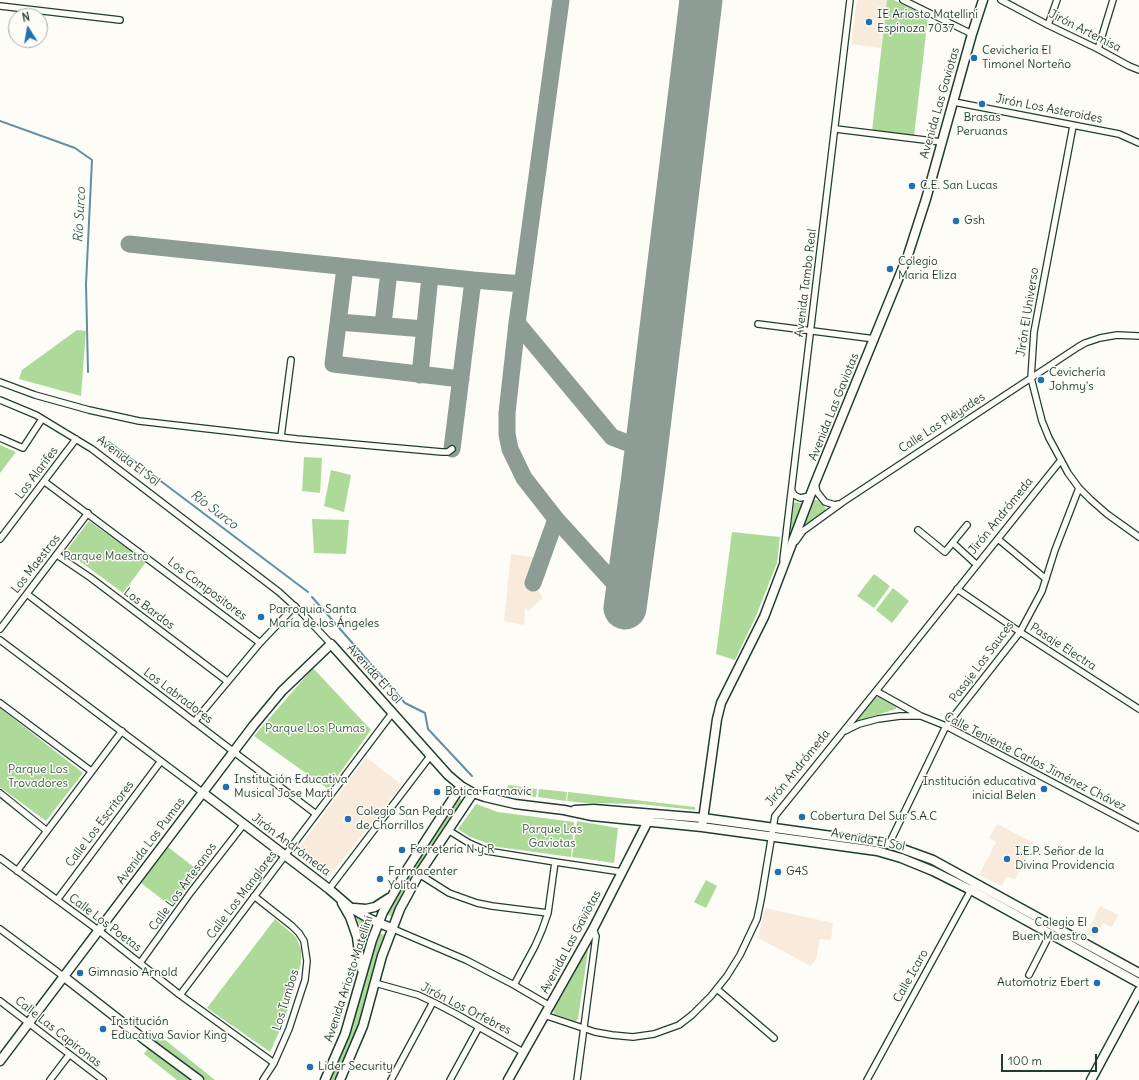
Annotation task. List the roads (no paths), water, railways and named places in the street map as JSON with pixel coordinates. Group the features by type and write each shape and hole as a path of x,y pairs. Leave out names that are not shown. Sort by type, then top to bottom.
{"street":[{"name":"Avenida Tambo Real","path":"782,568 836,129 850,0"},
{"path":"903,0 972,34"},
{"name":"Avenida Las Gaviotas","path":"702,827 717,719 721,704 764,617 815,483 908,255 926,199 941,142 983,0"},
{"name":"Jirón Artemisa","path":"1001,0 1139,70"},
{"path":"1048,25 1057,0"},
{"path":"1098,49 1113,0"},
{"path":"0,6 120,20"},
{"name":"Jirón Los Asteroides","path":"954,102 1118,134 1139,142"},
{"name":"Jirón El Universo","path":"1073,126 1034,332 1031,378 1042,421 1049,438 1068,473 1079,488 1107,514 1139,537"},
{"path":"836,129 941,142"},
{"path":"758,324 874,339"},
{"name":"Calle Las Pléyades","path":"782,568 800,535 843,502 1084,343 1117,335 1139,336"},
{"path":"281,437 291,360"},
{"path":"0,382 55,401 139,421 281,437 442,452 448,452 452,449"},
{"name":"Avenida El Sol","path":"0,400 42,419 92,449 275,589 295,606 332,644 448,774 461,786 473,793 510,803 564,810 594,808 702,827 889,854 925,867 971,890 1139,983"},
{"path":"0,438 23,448 42,419"},
{"name":"Los Alarifes","path":"0,539 45,482 76,439"},
{"name":"Jirón Andrómeda","path":"544,1016 595,1032 612,1035 633,1036 654,1034 679,1025 694,1017 712,996 740,955 756,919 761,900 775,816 1061,460"},
{"name":"Los Compositores","path":"45,482 260,643"},
{"path":"815,483 817,492 825,502 835,505 843,502"},
{"name":"Pasaje Los Sauces","path":"888,844 946,726 1020,632 1042,591 1079,488"},
{"path":"792,490 794,495 800,498 807,498 811,496"},
{"name":"Los Maestros","path":"0,629 58,555 88,513"},
{"path":"918,530 945,552 968,525"},
{"path":"998,539 1046,579"},
{"path":"953,543 977,565"},
{"name":"Los Bardos","path":"58,555 115,596 226,682"},
{"name":"Pasaje Electra","path":"957,589 1020,632 1139,709"},
{"name":"Los Labradores","path":"27,594 316,814"},
{"path":"194,722 226,682 295,606"},
{"name":"Jirón Andrómeda","path":"0,640 244,824 329,889 351,908 391,928 448,951 514,985 550,1006"},
{"name":"Avenida Los Pumas","path":"0,1061 202,792 282,691 332,644"},
{"name":"Calle Teniente Carlos Jiménez Chávez","path":"876,692 921,716 946,726 1139,828"},
{"path":"0,703 91,771"},
{"name":"Calle Los Manglares","path":"180,995 392,712"},
{"name":"Calle Teniente Carlos Jiménez Chávez","path":"842,732 859,724 878,719 900,716 921,716"},
{"path":"17,871 122,731"},
{"path":"329,889 431,755"},
{"name":"Calle Los Escritores","path":"57,900 161,761"},
{"name":"Avenida Ariosto Matellini","path":"325,1080 345,1034 360,979 379,922 391,896 461,786"},
{"name":"Avenida Ariosto Matellini","path":"340,1080 363,1026 391,928 420,874 473,793"},
{"path":"0,794 47,830"},
{"name":"Avenida Las Gaviotas","path":"508,1080 593,929 649,817"},
{"name":"Avenida El Sol","path":"649,817 703,818 888,844 928,858 975,882 1139,973"},
{"name":"Calle Los Artesanos","path":"140,963 191,892 244,824"},
{"path":"448,830 469,843 487,851 622,872"},
{"name":"Calle Los Poetas","path":"0,858 98,930 180,995 274,1063"},
{"path":"514,985 535,946 548,913 555,862"},
{"path":"420,874 449,893 477,903 548,913"},
{"name":"Calle Icaro","path":"867,1080 975,882"},
{"name":"Los Tumbos","path":"254,896 299,933 304,941 307,956 306,973 289,1028 274,1063 263,1080"},
{"path":"351,908 366,909 376,907 391,896"},
{"path":"340,899 350,917 357,937 360,958 360,979"},
{"path":"0,929 64,976 145,1040 199,1080"},
{"path":"577,1080 596,936 593,929"},
{"path":"1029,975 1050,934"},
{"name":"Jirón Los Orfebres","path":"375,983 433,1002 524,1052"},
{"path":"717,989 774,1038"},
{"path":"1091,1080 1139,991"},
{"name":"Calle Las Capironas","path":"0,1001 103,1080"},
{"path":"391,1080 433,1002"},
{"path":"450,1080 479,1027"},
{"path":"50,1080 70,1055"}],"water":[{"path":"588,905 592,908 584,923 579,922 579,917 584,914 583,908"}],"waterway":[{"name":"Río Surco","path":"0,121 75,148 92,160 86,284 88,372"},
{"name":"Río Surco","path":"109,442 308,592"},
{"name":"Río Surco","path":"312,597 405,703 425,713 428,729 472,776"}],"place":[{"name":"IE Ariosto Matellini Espinoza 7037","path":"869,22"},
{"name":"Cevichería El Timonel Norteño","path":"974,58"},
{"name":"Brasas Peruanas","path":"982,104"},
{"name":"C.E. San Lucas","path":"912,186"},
{"name":"Gsh","path":"956,221"},
{"name":"Colegio Maria Eliza","path":"890,269"},
{"name":"Cevichería Johmy's","path":"1041,380"},
{"name":"Parroquia Santa María de los Ángeles","path":"261,617"},
{"name":"Institución Educativa Musical Jose Marti","path":"226,787"},
{"name":"Institución educativa inicial Belen","path":"1044,789"},
{"name":"Botica Farmavic","path":"437,792"},
{"name":"Cobertura Del Sur S.A.C","path":"802,817"},
{"name":"Colegio San Pedro de Chorrillos","path":"348,819"},
{"name":"Ferretería N y R","path":"402,850"},
{"name":"I.E.P. Señor de la Divina Providencia","path":"1007,859"},
{"name":"G4S","path":"778,872"},
{"name":"Farmacenter Yolita","path":"380,879"},
{"name":"Colegio El Buen Maestro","path":"1095,930"},
{"name":"Gimnasio Arnold","path":"80,973"},
{"name":"Automotriz Ebert","path":"1097,983"},
{"name":"Institución Educativa Savior King","path":"103,1029"},
{"name":"Lider Security","path":"310,1067"}],"park label":[{"name":"Parque Maestro","path":"106,557"},
{"name":"Parque Los Pumas","path":"315,729"},
{"name":"Parque Los Trovadores","path":"38,777"},
{"name":"Parque Las Gaviotas","path":"552,837"}]}
